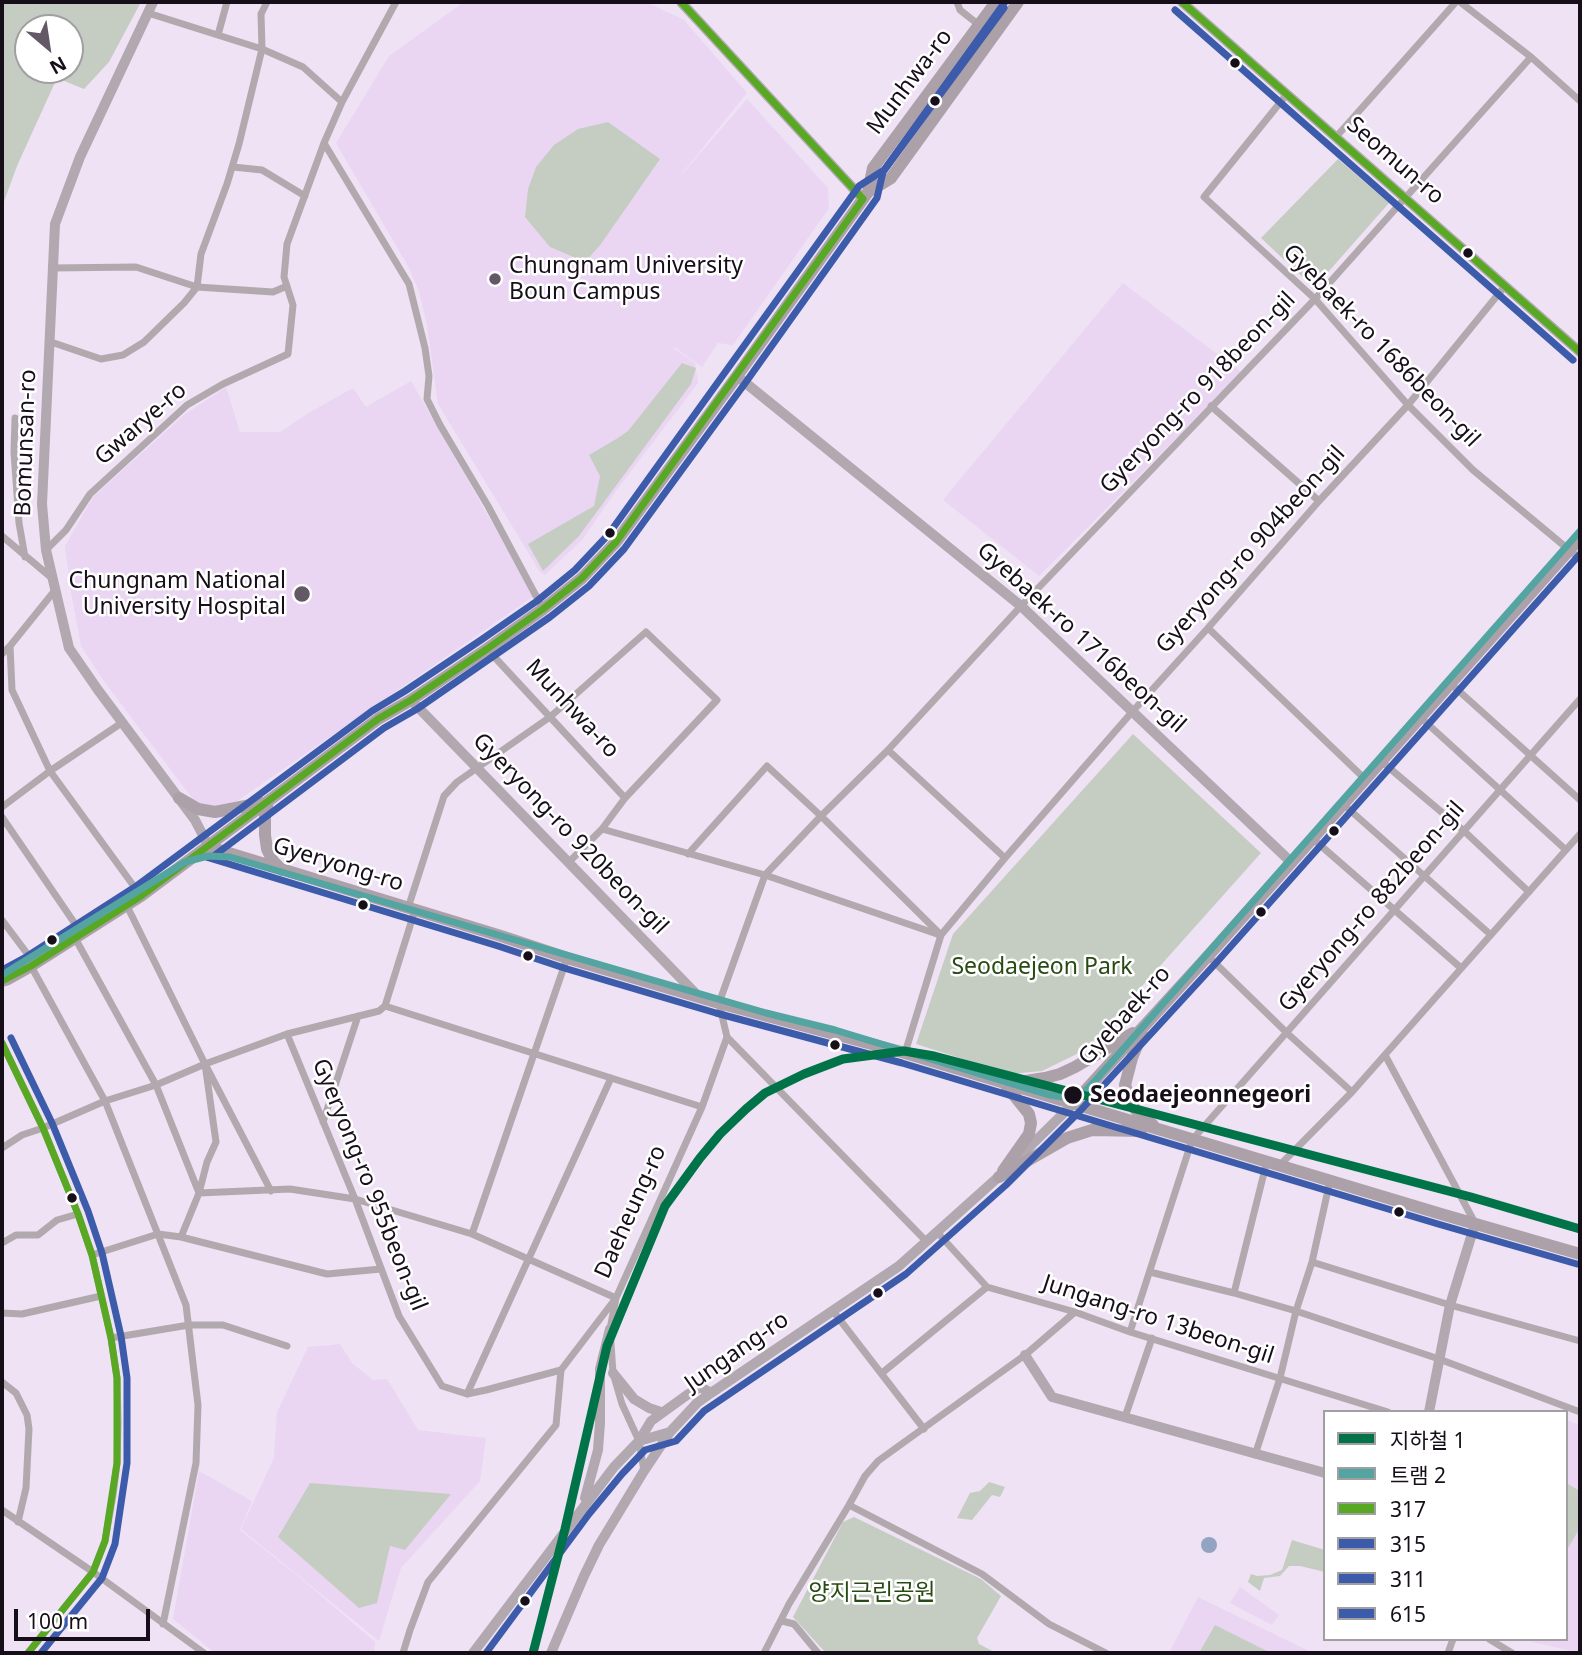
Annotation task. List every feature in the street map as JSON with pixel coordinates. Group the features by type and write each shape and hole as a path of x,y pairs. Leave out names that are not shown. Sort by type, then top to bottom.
{"main road":[{"name":"Bomunsan-ro","path":"153,2 76,168 55,224 42,504 46,550 69,648 195,820 209,846"},
{"path":"681,2 866,195"},
{"name":"Munhwa-ro","path":"866,195 873,168 996,2"},
{"name":"Munhwa-ro","path":"2,981 33,965 127,906 378,719 487,649 582,578 616,542 866,195 891,178 1018,2"},
{"name":"Seomun-ro","path":"1182,2 1580,352"},
{"name":"Gyebaek-ro 1716beon-gil","path":"737,376 1021,606 1291,862"},
{"name":"Gyebaek-ro","path":"1073,1104 1580,538"},
{"name":"Gyeryong-ro 920beon-gil","path":"411,699 699,998"},
{"path":"179,798 198,809 215,812 268,801 265,816 267,849 282,870"},
{"name":"Gyeryong-ro","path":"209,846 699,998 905,1054 1580,1254"},
{"path":"999,1177 1029,1134 1031,1123 1029,1114 1006,1084 1060,1074 1144,1027"},
{"path":"1144,1027 1125,1085 1132,1105 1140,1115 1166,1133"},
{"name":"Jungang-ro","path":"551,1653 599,1545 670,1432 697,1403 899,1266 999,1177 1073,1104"},
{"path":"999,1177 1067,1138 1092,1130 1126,1129 1166,1133"},
{"path":"1429,1410 1450,1305 1475,1224"},
{"path":"581,1508 598,1450 600,1369 610,1329"},
{"path":"1028,1352 1052,1398 1323,1472"},
{"path":"613,1373 634,1399 662,1412"},
{"path":"473,1653 581,1508 639,1441 651,1422 700,1387 711,1393"},
{"path":"639,1441 670,1432"}],"street":[{"path":"218,35 227,2"},
{"path":"51,342 101,359 123,355 144,342 197,287 201,254 233,167 262,49 261,14 267,2"},
{"name":"Gwarye-ro","path":"46,550 66,530 90,494 187,405 223,384 288,354 293,305 284,277 287,244 342,102 396,2"},
{"path":"957,2 960,10 979,25"},
{"path":"1336,137 1458,2 1531,57 1580,101"},
{"path":"148,13 262,49 303,67 342,102"},
{"name":"Gyeryong-ro 918beon-gil","path":"719,1003 765,875 888,750 1211,405 1315,299 1531,57"},
{"name":"Gyebaek-ro 1686beon-gil","path":"1287,94 1204,197 1315,299 1408,405 1473,470 1580,559"},
{"path":"324,143 409,284 425,348 429,376 427,399 543,609"},
{"path":"233,167 262,170 305,196"},
{"path":"52,268 136,267 197,287 273,292 287,286"},
{"name":"Gyeryong-ro 904beon-gil","path":"905,1054 941,935 1132,712 1408,405 1505,286"},
{"path":"1211,405 1319,501"},
{"path":"15,418 14,453 19,523 25,556"},
{"path":"2,536 54,584 2,654"},
{"path":"1208,628 1365,779"},
{"path":"412,909 444,796 457,782 550,717 646,632 717,700 625,798 602,829 568,863"},
{"path":"10,646 12,690 50,771 141,896"},
{"name":"Munhwa-ro","path":"487,649 625,798"},
{"path":"1450,683 1580,800"},
{"name":"Gyeryong-ro 882beon-gil","path":"1192,1140 1580,699"},
{"path":"1420,718 1566,850"},
{"path":"2,807 123,722"},
{"path":"888,750 1005,858"},
{"path":"1381,761 1464,831 1529,892"},
{"path":"688,854 767,766 941,935"},
{"path":"1343,804 1491,934"},
{"path":"2,817 78,936 156,1085 199,1193"},
{"path":"602,829 765,875 941,935"},
{"path":"1280,1165 1352,1092 1580,834"},
{"path":"1312,838 1461,968"},
{"path":"127,906 271,1191"},
{"name":"Gyeryong-ro","path":"385,1006 412,909"},
{"path":"2,920 33,965 105,1101 186,1305 198,1405 196,1463 163,1623"},
{"path":"1208,956 1352,1092"},
{"path":"472,1234 567,958"},
{"path":"719,1003 727,1037 927,1242"},
{"path":"2,1149 22,1135 105,1101 156,1085 287,1034 379,1011 385,1006 702,1107"},
{"path":"323,1123 358,1016"},
{"name":"Gyeryong-ro 955beon-gil","path":"287,1034 355,1199 399,1316 442,1386 467,1394"},
{"name":"Daeheung-ro","path":"644,1471 639,1441 622,1404 613,1373 610,1329 616,1297 702,1107 727,1037"},
{"path":"2,1043 5,1058 43,1128 78,1214 92,1255 117,1378 117,1462 105,1541 93,1572 28,1653"},
{"path":"1385,1055 1475,1224"},
{"path":"181,1237 216,1142 205,1064"},
{"path":"467,1394 611,1078"},
{"path":"1130,1332 1192,1140"},
{"path":"1234,1293 1267,1161"},
{"path":"1255,1455 1280,1378 1296,1311 1312,1262 1330,1181"},
{"path":"199,1193 290,1189 355,1199 472,1234 616,1297 561,1370 556,1424 428,1582 403,1653"},
{"path":"2,1244 16,1235 38,1236 57,1220 78,1214"},
{"path":"882,1373 987,1287 937,1232"},
{"path":"92,1255 158,1234 181,1237 327,1274 381,1269"},
{"path":"1312,1262 1450,1305 1580,1341"},
{"path":"1150,1272 1296,1311 1439,1359 1580,1412"},
{"name":"Jungang-ro 13beon-gil","path":"987,1287 1075,1312 1130,1332 1382,1410"},
{"path":"2,1313 22,1314 101,1296"},
{"path":"833,1311 924,1429"},
{"path":"764,1653 789,1604 865,1476 878,1461 1028,1352 1075,1312"},
{"path":"111,1338 189,1325 223,1325 288,1346"},
{"path":"1125,1417 1152,1338"},
{"path":"467,1394 561,1370"},
{"path":"2,1382 16,1393 27,1415 29,1429 26,1488 18,1522"},
{"path":"849,1506 982,1574 1049,1624 1106,1653"},
{"path":"2,1510 204,1653"},
{"path":"782,1621 794,1624 818,1653"},
{"path":"1492,1641 1512,1653"}],"shaded area":[{"name":"Chungnam University Boun Campus","path":"464,2 646,2 684,20 747,93 680,173 684,172 747,99 828,188 829,208 733,345 718,343 702,367 673,348 695,363 698,383 582,540 545,575 540,572 438,404 427,325 419,291 408,266 336,143 389,56"},
{"path":"1123,283 1241,372 1039,576 943,500"},
{"name":"Chungnam National University Hospital","path":"411,381 534,596 227,808 212,810 195,802 103,680 81,646 65,546 93,497 184,415 226,387 240,432 280,432 353,388 366,407"},
{"path":"340,1344 352,1363 373,1380 387,1379 418,1430 486,1438 480,1481 401,1568 379,1641 241,1529 274,1458 277,1412 308,1347"},
{"path":"1568,1421 1580,1425 1580,1653 1531,1641 1568,1641"},
{"path":"199,1471 252,1501 240,1530 375,1642 374,1653 215,1653 173,1619"},
{"path":"1240,1587 1279,1615 1272,1625 1230,1603"},
{"path":"1198,1597 1313,1653 1169,1653"}],"green space":[{"path":"2,2 141,2 109,62 84,89 72,84 84,84 84,14 14,14 14,84 54,84 17,166 2,207"},
{"path":"608,122 660,159 601,244 585,262 550,247 525,217 528,189 536,167 554,145 578,129"},
{"path":"1338,159 1389,203 1314,288 1261,238"},
{"path":"682,363 696,368 691,384 579,536 543,571 528,544 594,506 600,476 589,455 628,431"},
{"name":"Seodaejeon Park","path":"1133,734 1261,853 1085,1050 1042,1071 1010,1074 916,1044 953,934"},
{"path":"989,1482 1005,1487 1000,1497 992,1495 972,1520 957,1518 970,1493 980,1491"},
{"path":"310,1483 451,1494 405,1550 390,1546 377,1603 359,1608 278,1537"},
{"path":"1568,1484 1580,1491 1580,1528 1568,1548"},
{"name":"양지근린공원","path":"854,1517 981,1579 1001,1596 977,1638 979,1644 996,1653 826,1653 793,1617 843,1522"},
{"path":"1292,1540 1323,1549 1323,1572 1289,1566 1280,1576 1264,1578 1260,1591 1248,1582 1251,1574 1270,1575 1282,1570"},
{"path":"1215,1625 1271,1653 1199,1653"}],"water":[{"path":"1206,1537 1212,1537 1217,1545 1215,1551 1206,1553 1201,1548 1201,1542"}],"metro line":[{"name":"1","path":"533,1653 607,1346 665,1206 720,1134 746,1109 765,1093 804,1074 843,1059 904,1051 934,1056 1471,1197 1580,1229"}],"tram line":[{"name":"2","path":"2,975 185,862 208,856 230,857 766,1013 835,1030 1049,1095 1063,1097 1076,1094 1086,1090 1094,1082 1580,531"}],"transit line":[{"name":"317","path":"681,2 863,199"},
{"name":"615","path":"2,970 135,887 372,711 481,640 537,601 575,570 608,535 859,186 884,170 1005,2"},
{"name":"317","path":"1182,2 1580,352"},
{"name":"315","path":"215,855 384,728 417,709 550,617 589,586 624,549 877,198 883,172 1004,8"},
{"name":"311","path":"1175,10 1573,360"},
{"name":"317","path":"2,981 31,966 141,896 378,719 487,649 582,578 616,542 863,199"},
{"name":"311","path":"486,1653 589,1514 645,1450 676,1441 704,1411 906,1274 1006,1185 1080,1111 1216,963 1580,554"},
{"name":"315","path":"206,857 564,968 716,1013 902,1063 1577,1264"},
{"name":"615","path":"11,1038 52,1123 88,1211 102,1253 121,1336 127,1378 127,1463 115,1544 102,1578 41,1653"},
{"name":"317","path":"2,1043 43,1128 78,1214 92,1255 117,1378 117,1463 105,1541 93,1572 28,1653"}],"place":[{"name":"Chungnam University Boun Campus","path":"495,279"},
{"name":"Chungnam National University Hospital","path":"302,594"},
{"name":"Seodaejeonnegeori","path":"1073,1095"}]}
